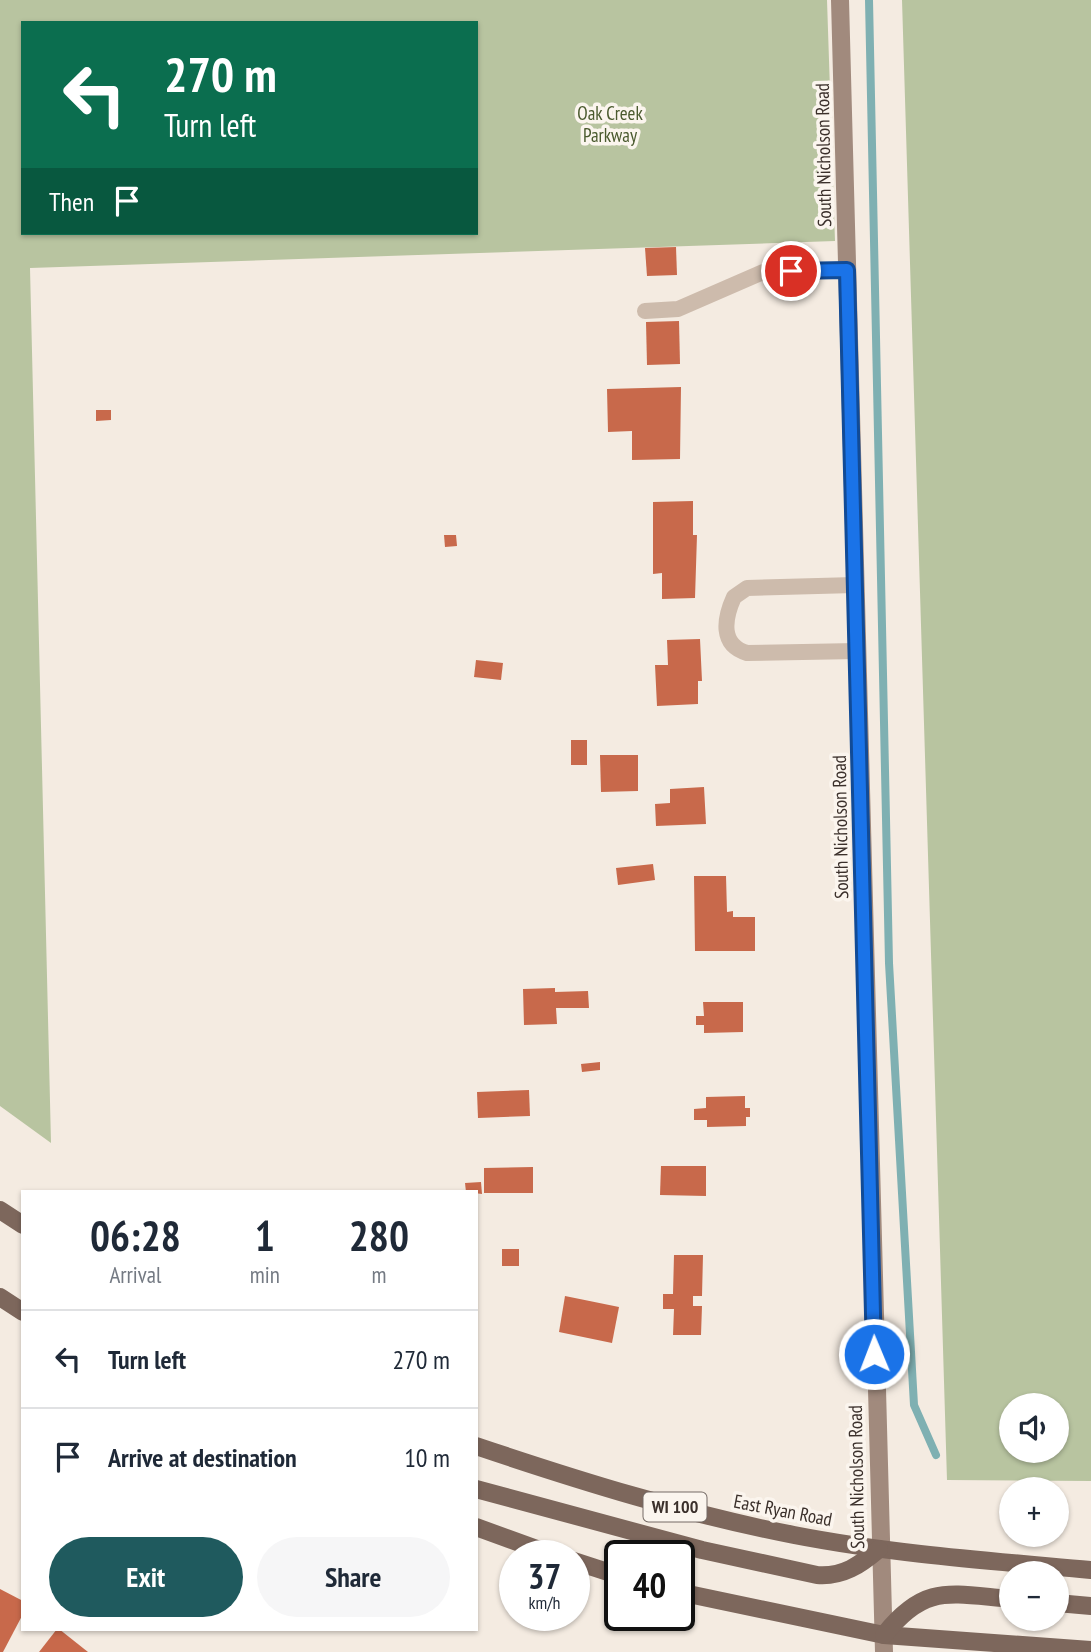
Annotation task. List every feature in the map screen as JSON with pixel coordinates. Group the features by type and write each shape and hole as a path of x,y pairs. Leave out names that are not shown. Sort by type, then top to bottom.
{"main road":[{"path":"0,1210 21,1224"},
{"path":"0,1297 21,1311"},
{"name":"East Ryan Road","path":"478,1447 698,1514 795,1535 879,1549 1091,1570"},
{"path":"478,1490 690,1546 828,1576 858,1567 879,1549"},
{"path":"478,1528 512,1540"},
{"path":"695,1596 884,1644 1091,1650"},
{"path":"884,1644 903,1611 916,1602 935,1596 999,1598"},
{"path":"1069,1604 1091,1606"}],"street":[{"name":"South Nicholson Road","path":"840,0 879,1549 884,1644"}],"lane":[{"path":"645,311 678,309 764,272 847,270"},
{"path":"855,585 747,588 734,597 726,626 728,641 736,650 747,653 857,651"}],"green space":[{"name":"Oak Creek Parkway","path":"0,0 827,0 835,241 30,268 51,1143 0,1106"},
{"path":"902,0 1091,0 1091,1481 1069,1481 1069,1477 999,1477 999,1480 947,1480"}],"building":[{"path":"676,247 677,275 647,276 645,248"},
{"path":"679,321 680,364 647,365 646,322"},
{"path":"681,387 680,459 632,460 632,431 608,432 607,389"},
{"path":"96,410 111,410 111,420 96,421"},
{"path":"693,501 693,535 697,535 695,598 662,599 662,573 653,574 653,502"},
{"path":"444,535 456,535 457,546 445,547"},
{"path":"700,639 702,681 698,681 698,704 657,706 655,665 668,665 667,640"},
{"path":"476,660 503,663 501,680 474,677"},
{"path":"571,740 587,740 587,765 571,765"},
{"path":"600,755 638,755 638,791 601,792"},
{"path":"704,787 706,824 656,826 655,804 670,803 670,789"},
{"path":"653,864 655,880 618,885 616,868"},
{"path":"694,876 726,876 727,912 733,911 733,917 755,917 755,951 695,951"},
{"path":"555,988 555,992 588,991 589,1008 556,1008 557,1024 524,1025 523,989"},
{"path":"703,1002 743,1002 743,1032 704,1033 704,1025 696,1025 696,1016 704,1016"},
{"path":"600,1062 600,1070 582,1072 581,1064"},
{"path":"529,1090 530,1116 478,1118 477,1092"},
{"path":"745,1096 745,1108 750,1108 746,1126 707,1127 707,1120 694,1120 694,1109 706,1108 706,1097"},
{"path":"661,1166 706,1166 706,1196 660,1195"},
{"path":"533,1167 533,1193 484,1193 484,1168"},
{"path":"481,1182 482,1194 478,1194 478,1190 466,1190 465,1183"},
{"path":"502,1249 519,1249 519,1266 502,1266"},
{"path":"674,1255 703,1255 702,1296 693,1296 693,1306 702,1306 701,1335 673,1335 674,1309 663,1309 663,1294 673,1294"},
{"path":"565,1296 619,1307 612,1343 559,1332"},
{"path":"0,1589 21,1600 21,1618 3,1652 0,1652"},
{"path":"55,1631 62,1631 88,1652 39,1652"}],"waterway":[{"path":"869,0 889,963 914,1405 936,1455"}],"route":[{"path":"791,271 847,270 874,1354"}]}
